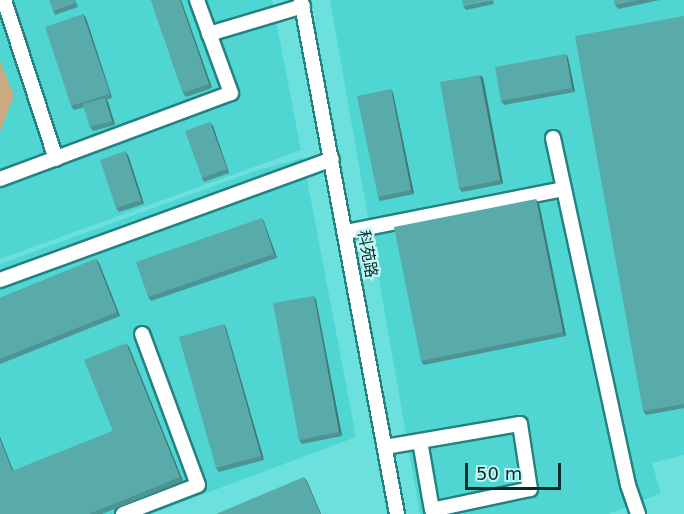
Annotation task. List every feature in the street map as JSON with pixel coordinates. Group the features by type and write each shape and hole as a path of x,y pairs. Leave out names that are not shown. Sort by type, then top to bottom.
{"street":[{"path":"4,0 56,159"},
{"path":"0,179 231,93 197,0"},
{"path":"209,34 302,3"},
{"name":"科苑路","path":"302,3 397,514"},
{"path":"553,138 628,485 638,514"},
{"path":"0,280 332,159"},
{"path":"346,232 564,189"},
{"path":"123,514 198,485 142,334"},
{"path":"385,447 420,441 520,424 530,489 432,510 420,441"}],"shaded area":[{"path":"0,0 272,0 301,150 0,259"},
{"path":"330,0 684,0 684,455 652,463 661,493 609,514 420,514"},
{"path":"0,61 14,96 0,131"},
{"path":"303,158 356,437 150,514 0,514 0,264 255,171"}],"building":[{"path":"49,0 74,0 75,3 53,11"},
{"path":"151,0 180,0 209,84 183,93"},
{"path":"462,0 491,0 463,6"},
{"path":"614,0 639,0 615,5"},
{"path":"83,14 110,94 71,106 45,27"},
{"path":"684,16 684,404 643,411 575,36"},
{"path":"566,54 572,88 501,101 495,67"},
{"path":"480,75 500,180 459,188 440,82"},
{"path":"391,89 411,190 378,197 357,96"},
{"path":"105,98 112,121 90,127 83,104"},
{"path":"210,122 227,169 202,178 185,131"},
{"path":"125,151 141,200 116,208 100,160"},
{"path":"536,199 563,332 421,361 394,227"},
{"path":"262,218 274,254 148,297 136,262"},
{"path":"96,259 117,312 0,359 0,298"},
{"path":"314,296 339,432 299,440 273,303"},
{"path":"224,324 261,456 216,468 179,337"},
{"path":"126,343 180,477 89,514 0,514 0,440 12,471 113,431 84,360"},
{"path":"304,477 320,514 216,514"}]}
